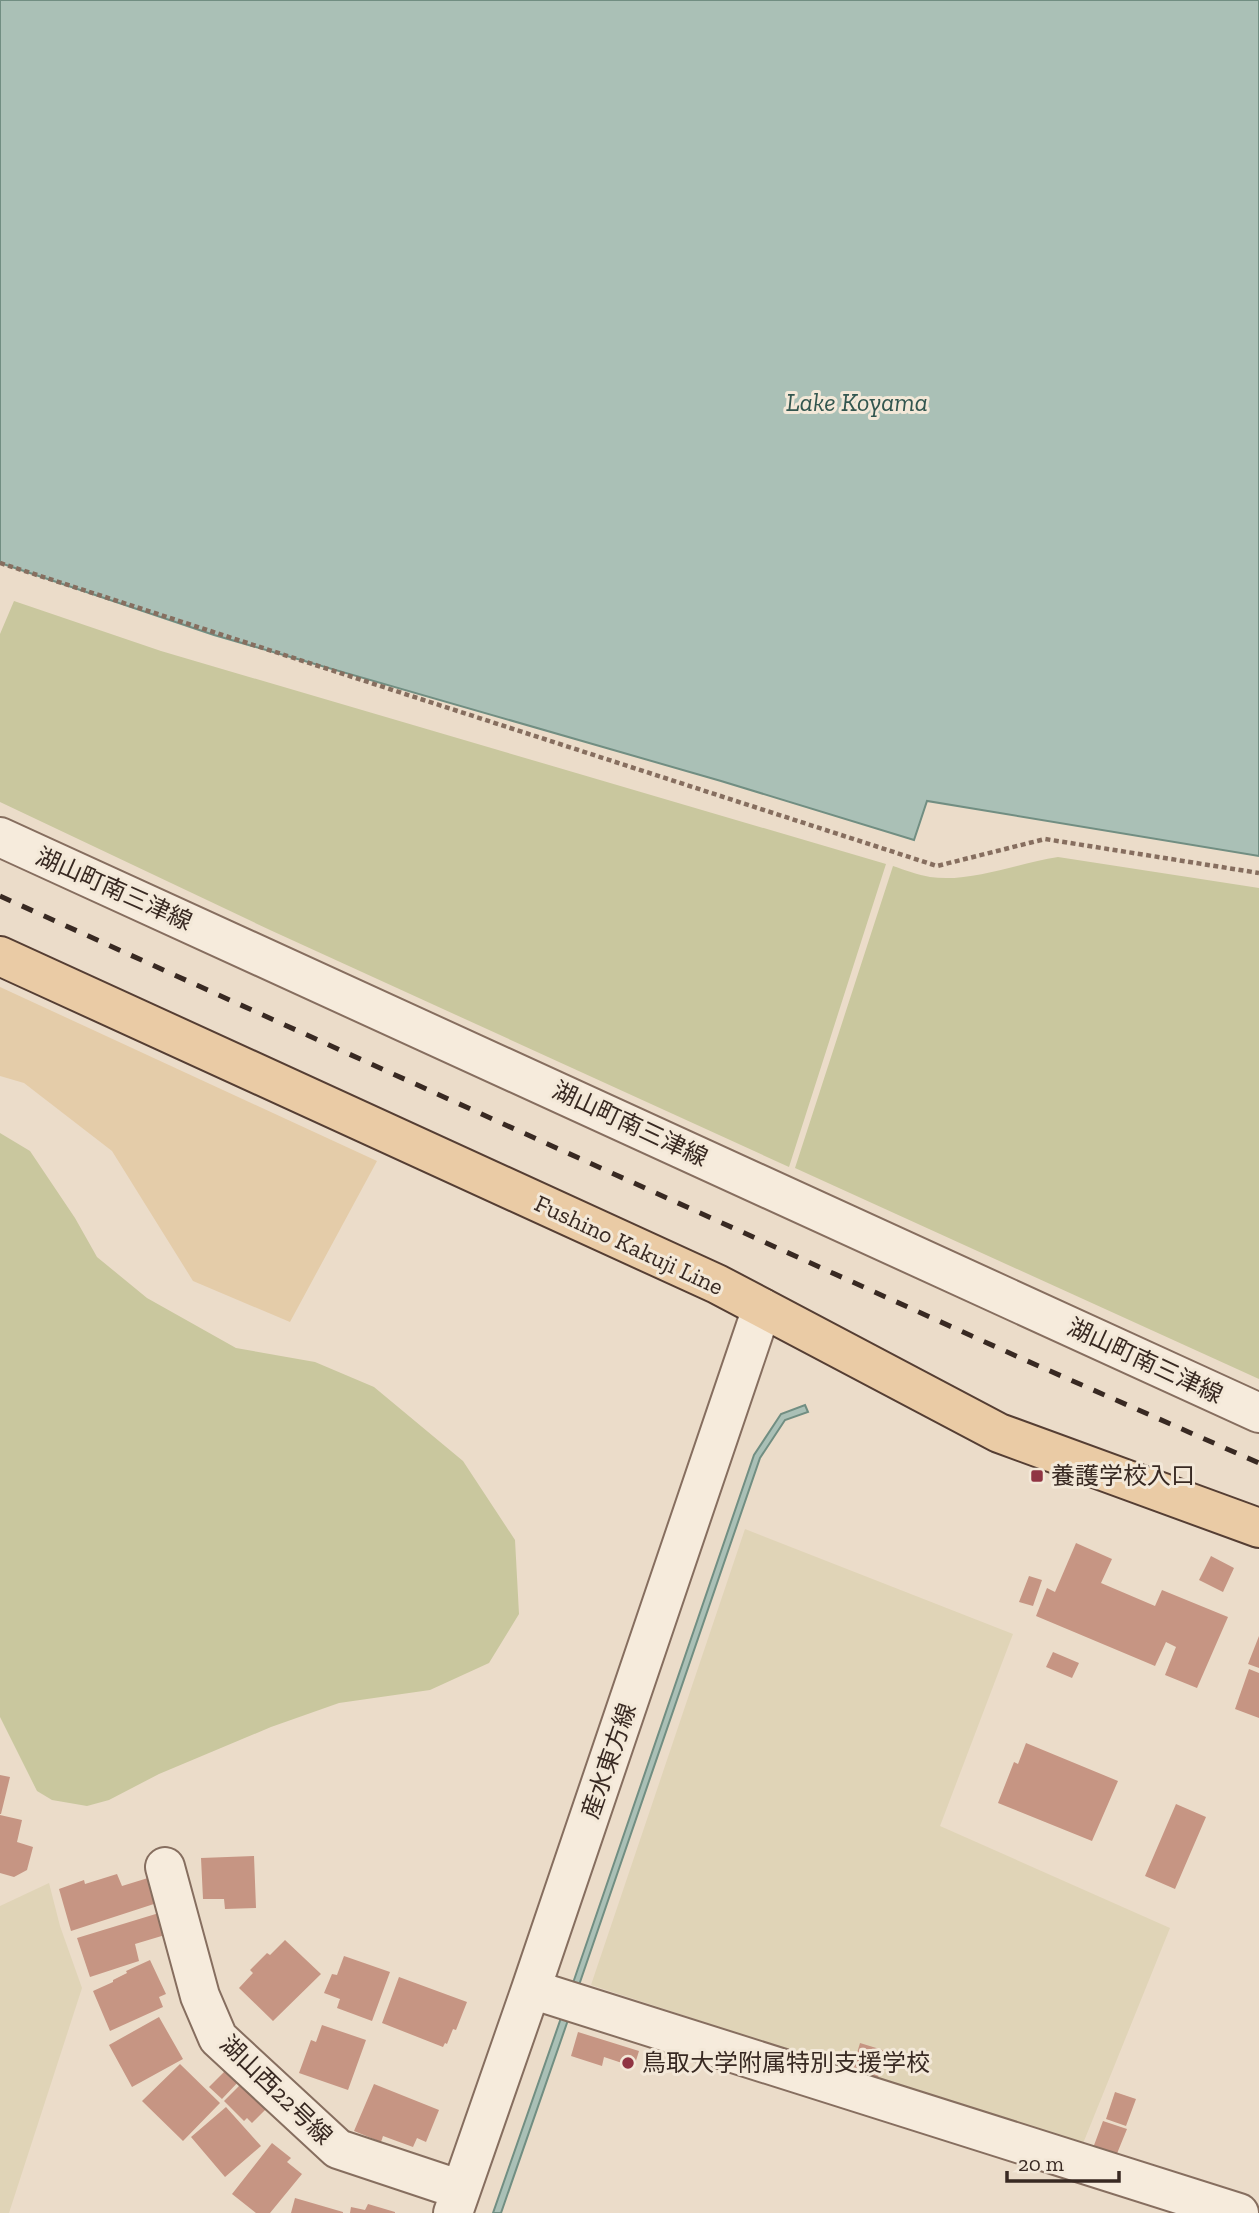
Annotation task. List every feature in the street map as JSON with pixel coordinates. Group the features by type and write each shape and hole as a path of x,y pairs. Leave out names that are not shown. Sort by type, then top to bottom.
{"main road":[{"name":"Fushino Kakuji Line","path":"0,956 717,1284 999,1433 1259,1528"}],"street":[{"name":"湖山町南三津線","path":"0,837 1259,1413"},
{"name":"産水東方線","path":"457,2202 762,1308"},
{"name":"湖山西22号線","path":"164,1867 200,1996 218,2038 338,2149 457,2202"},
{"path":"531,1989 1239,2213"}],"path":[{"path":"0,563 937,866 1045,839 1259,873"}],"shaded area":[{"path":"14,601 161,651 886,864 789,1167 270,930 0,802 0,634"},
{"path":"1058,857 1259,888 1259,1379 795,1168 893,866 916,874 945,878 994,872"},
{"path":"0,1133 30,1151 75,1218 97,1257 147,1298 236,1348 315,1362 374,1387 463,1461 515,1540 519,1614 489,1663 430,1690 339,1703 271,1727 159,1774 109,1800 87,1806 52,1800 37,1791 0,1717"},
{"path":"745,1529 1013,1634 940,1826 1170,1928 1082,2146 591,1985"},
{"path":"49,1883 60,1926 82,1988 9,2213 0,2213 0,1906"}],"sand":[{"path":"0,987 377,1161 290,1322 193,1281 112,1151 24,1083 0,1076"}],"water":[{"name":"Lake Koyama","path":"0,0 1259,0 1259,856 927,801 914,840 721,781 214,635 0,563"},
{"path":"805,1405 808,1412 785,1420 760,1458 579,1985 573,1983 754,1455 781,1414"},
{"path":"561,2018 568,2020 501,2213 493,2213"}],"building":[{"path":"1076,1543 1112,1559 1101,1583 1155,1606 1162,1590 1228,1617 1197,1688 1165,1675 1176,1647 1166,1642 1155,1666 1036,1616 1047,1588 1055,1592"},
{"path":"1211,1556 1234,1568 1223,1592 1199,1580"},
{"path":"1029,1576 1042,1580 1033,1606 1019,1602"},
{"path":"1259,1636 1259,1668 1248,1664"},
{"path":"1053,1652 1079,1663 1072,1678 1046,1667"},
{"path":"1249,1669 1259,1673 1259,1718 1235,1709"},
{"path":"1026,1743 1118,1781 1092,1841 998,1803 1014,1762 1018,1764"},
{"path":"0,1775 10,1777 1,1814 0,1814"},
{"path":"1176,1804 1206,1817 1175,1889 1145,1876"},
{"path":"0,1815 22,1820 17,1842 33,1847 27,1870 14,1877 0,1873"},
{"path":"254,1856 256,1908 225,1909 224,1899 203,1899 201,1858"},
{"path":"117,1874 122,1886 148,1878 157,1903 71,1931 59,1889 84,1880 85,1884"},
{"path":"159,1913 165,1935 135,1944 139,1961 90,1977 77,1938"},
{"path":"285,1940 321,1974 273,2021 239,1988 253,1973 250,1970"},
{"path":"344,1956 390,1972 372,2021 337,2008 340,1999 324,1993 332,1974 337,1975"},
{"path":"150,1960 166,1994 159,1997 163,2007 110,2031 93,1991"},
{"path":"399,1977 467,2002 456,2030 453,2029 443,2047 382,2023"},
{"path":"159,2017 183,2059 132,2087 109,2045"},
{"path":"322,2025 366,2040 348,2090 299,2073 311,2040 316,2042"},
{"path":"578,2032 639,2051 634,2067 604,2057 602,2066 571,2056"},
{"path":"860,2043 886,2051 876,2084 850,2077"},
{"path":"180,2064 220,2103 183,2141 142,2101"},
{"path":"228,2068 240,2080 222,2099 209,2087"},
{"path":"243,2082 269,2106 252,2123 247,2118 244,2121 224,2101"},
{"path":"374,2084 439,2110 426,2142 417,2138 413,2147 383,2136 381,2142 354,2131"},
{"path":"1115,2092 1136,2099 1126,2126 1106,2119"},
{"path":"226,2107 261,2146 225,2177 191,2137"},
{"path":"1103,2121 1127,2129 1116,2156 1093,2148"},
{"path":"272,2143 291,2158 287,2162 302,2174 270,2213 256,2213 232,2194"},
{"path":"295,2198 343,2212 343,2213 291,2213"},
{"path":"368,2204 395,2213 350,2213 351,2207 365,2210"}],"railway":[{"path":"0,896 1016,1356 1259,1463"}],"place":[{"name":"養護学校入口","path":"1037,1476"},
{"name":"鳥取大学附属特別支援学校","path":"628,2063"}]}
